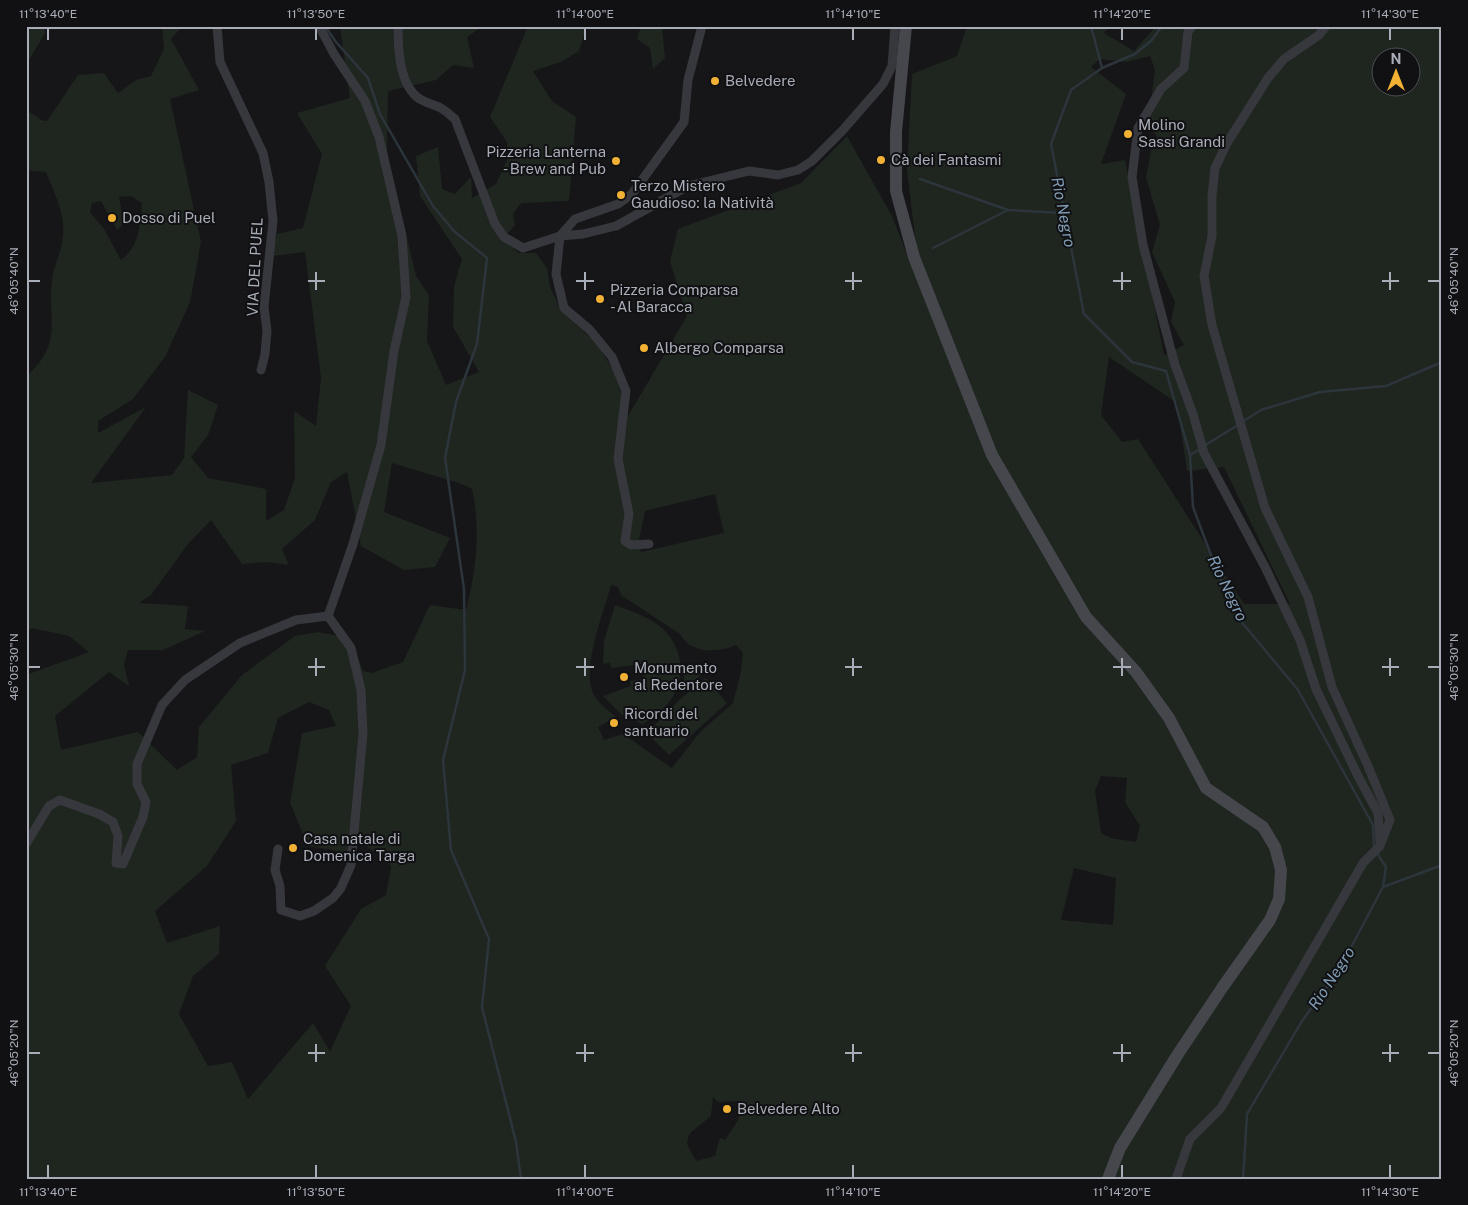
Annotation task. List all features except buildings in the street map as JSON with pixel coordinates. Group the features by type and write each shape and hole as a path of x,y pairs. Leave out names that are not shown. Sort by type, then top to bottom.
{"main road":[{"path":"902,27 896,132 896,191 914,257 992,456 1086,617 1136,672 1169,718 1206,788 1263,827 1275,847 1281,870 1279,899 1270,920 1173,1062 1120,1148 1108,1179"}],"street":[{"name":"VIA DEL PUEL","path":"217,26 220,62 263,153 269,182 273,220 264,307 267,331 265,354 261,370"},
{"path":"319,26 334,54 365,101 379,137 402,236 406,297 394,351 380,446 353,544 328,616"},
{"path":"398,26 405,80 419,99 442,108 455,118 496,224 504,237 524,248 560,236 583,234 616,226 688,186 749,172 778,174 798,170 805,166 842,131 883,84 892,66 902,27"},
{"path":"649,544 631,545 625,541 629,514 618,460 626,391 612,357 590,330 564,308 556,274 560,236 575,219 618,204 632,194 684,122 688,80 702,26"},
{"path":"1192,26 1188,32 1184,68 1161,89 1138,128 1132,177 1142,244 1175,365 1194,414 1204,453 1264,565 1300,640 1316,689 1378,813 1380,846"},
{"path":"1176,1179 1190,1139 1221,1108 1363,863 1380,846 1390,820 1332,686 1308,597 1265,508 1212,325 1204,276 1212,236 1212,196 1215,168 1227,143 1268,78 1284,59 1319,35 1326,26"},
{"path":"26,844 49,806 60,800 100,814 113,822 118,836 116,863 122,864 142,817 146,802 138,784 137,764 162,705 185,680 240,643 296,620 328,616"},
{"path":"278,848 275,870 280,886 281,910 300,916 308,914 333,898 348,877 352,859 363,734 361,690 351,648 328,616"}],"shaded area":[{"path":"26,26 44,26 45,33 26,65"},
{"path":"162,26 183,26 171,39 199,90 170,99 201,242 190,302 165,357 133,399 98,421 98,433 146,407 91,483 172,475 184,458 188,390 218,405 208,435 191,457 208,478 266,489 266,521 284,510 295,478 294,411 316,426 321,378 305,252 272,256 277,234 303,228 322,154 297,113 350,98 340,27 483,26 467,37 474,68 453,65 436,80 388,91 387,152 416,276 429,295 427,341 446,385 479,372 453,327 454,286 462,259 420,196 416,156 438,147 442,189 455,194 471,177 472,198 496,184 508,158 507,142 490,117 528,26 587,26 579,51 561,62 533,71 552,101 576,117 569,201 521,203 513,214 515,225 503,239 519,253 536,253 547,268 550,287 561,311 598,344 615,374 628,416 687,316 670,261 678,229 801,183 847,136 892,216 987,458 1164,721 1202,792 1259,831 1270,849 1275,871 1274,897 1266,918 1102,1179 26,1179 26,675 89,652 69,636 32,628 26,632 26,370 29,374 40,362 50,340 52,329 52,280 63,241 63,224 61,211 46,172 26,170 26,111 41,120 47,121 78,75 104,73 118,93 136,80 151,76 164,49","holes":["131,196 142,203 138,235 132,248 121,260 104,229 90,212 92,203 101,201 117,230 124,223 119,197","392,463 459,483 472,489 477,535 475,565 466,610 430,605 403,662 372,673 363,671 350,638 318,632 295,636 242,675 199,727 197,757 177,770 138,732 61,750 55,716 109,672 129,686 124,665 128,650 163,650 205,631 185,629 188,606 139,603 151,595 188,544 211,520 242,564 266,562 289,565 282,549 315,520 331,482 347,472 361,546 404,570 435,567 450,538 384,512","715,494 724,533 641,552 639,540 645,511","611,585 618,587 621,595 680,634 690,645 705,650 729,648 736,645 743,653 741,672 733,703 700,732 672,768 623,734 604,740 598,727 616,717 598,701 590,684 591,656","309,702 329,710 336,726 302,733 290,803 308,846 333,850 347,856 351,837 388,860 391,867 386,895 361,909 325,966 351,1006 330,1051 313,1023 248,1099 232,1062 208,1066 179,1014 193,976 219,954 220,926 167,943 155,911 207,866 236,821 231,765 268,753 278,718","1101,776 1127,778 1125,802 1140,826 1136,842 1111,838 1101,833 1095,791","1074,868 1116,878 1113,925 1061,920","713,1097 718,1102 738,1101 742,1108 738,1120 725,1140 720,1138 715,1156 696,1161 687,1144 689,1134 711,1116"]},
{"path":"641,26 662,26 665,58 653,69 650,48 637,39"},
{"path":"967,26 1110,26 1104,33 1134,51 1156,26 1442,26 1442,1179 1114,1179 1125,1150 1182,1057 1275,923 1280,845 1210,785 1091,614 997,453 916,245 907,170 912,74 957,56","holes":["1150,56 1155,70 1148,122 1157,137 1152,146 1146,177 1160,225 1152,252 1175,302 1171,322 1184,345 1164,355 1125,160 1101,164 1126,94 1091,67 1100,59 1127,62","1109,357 1177,403 1187,471 1224,467 1290,604 1244,604 1138,439 1122,442 1101,415"]},
{"path":"615,605 653,621 673,641 679,655 679,682 674,695 655,716 642,724 622,715 603,696 631,686 630,681 643,679 645,672 641,664 611,668 610,663 603,664 604,641"},
{"path":"689,663 700,670 701,675 682,692 686,665"},
{"path":"706,678 727,703 669,755 647,733 679,700"}],"waterway":[{"path":"325,26 336,42 368,78 380,114 433,206 454,231 487,258 477,344 456,402 445,458 464,589 465,670 443,760 451,850 489,939 482,1007 516,1142 521,1179"},
{"path":"1091,26 1102,68"},
{"name":"Rio Negro","path":"1162,26 1152,40 1135,54 1102,68 1071,90 1051,144 1084,314 1132,362 1166,371 1190,455 1193,507 1217,571 1240,620 1298,690 1373,825 1374,848"},
{"path":"920,179 1008,210 1063,213"},
{"path":"933,248 1008,210"},
{"path":"1242,422 1261,410 1320,392 1386,386 1442,362"},
{"path":"1204,446 1238,425"},
{"path":"1190,455 1200,449"},
{"name":"Rio Negro","path":"1243,1179 1247,1114 1302,1021 1338,972 1383,887 1386,867 1377,853"},
{"path":"1383,887 1442,865"}],"place":[{"name":"Belvedere","path":"715,81"},
{"name":"Molino Sassi Grandi","path":"1128,134"},
{"name":"Cà dei Fantasmi","path":"881,160"},
{"name":"Pizzeria Lanterna - Brew and Pub","path":"616,161"},
{"name":"Terzo Mistero Gaudioso: la Natività","path":"621,195"},
{"name":"Dosso di Puel","path":"112,218"},
{"name":"Pizzeria Comparsa - Al Baracca","path":"600,299"},
{"name":"Albergo Comparsa","path":"644,348"},
{"name":"Monumento al Redentore","path":"624,677"},
{"name":"Ricordi del santuario","path":"614,723"},
{"name":"Casa natale di Domenica Targa","path":"293,848"},
{"name":"Belvedere Alto","path":"727,1109"}]}
